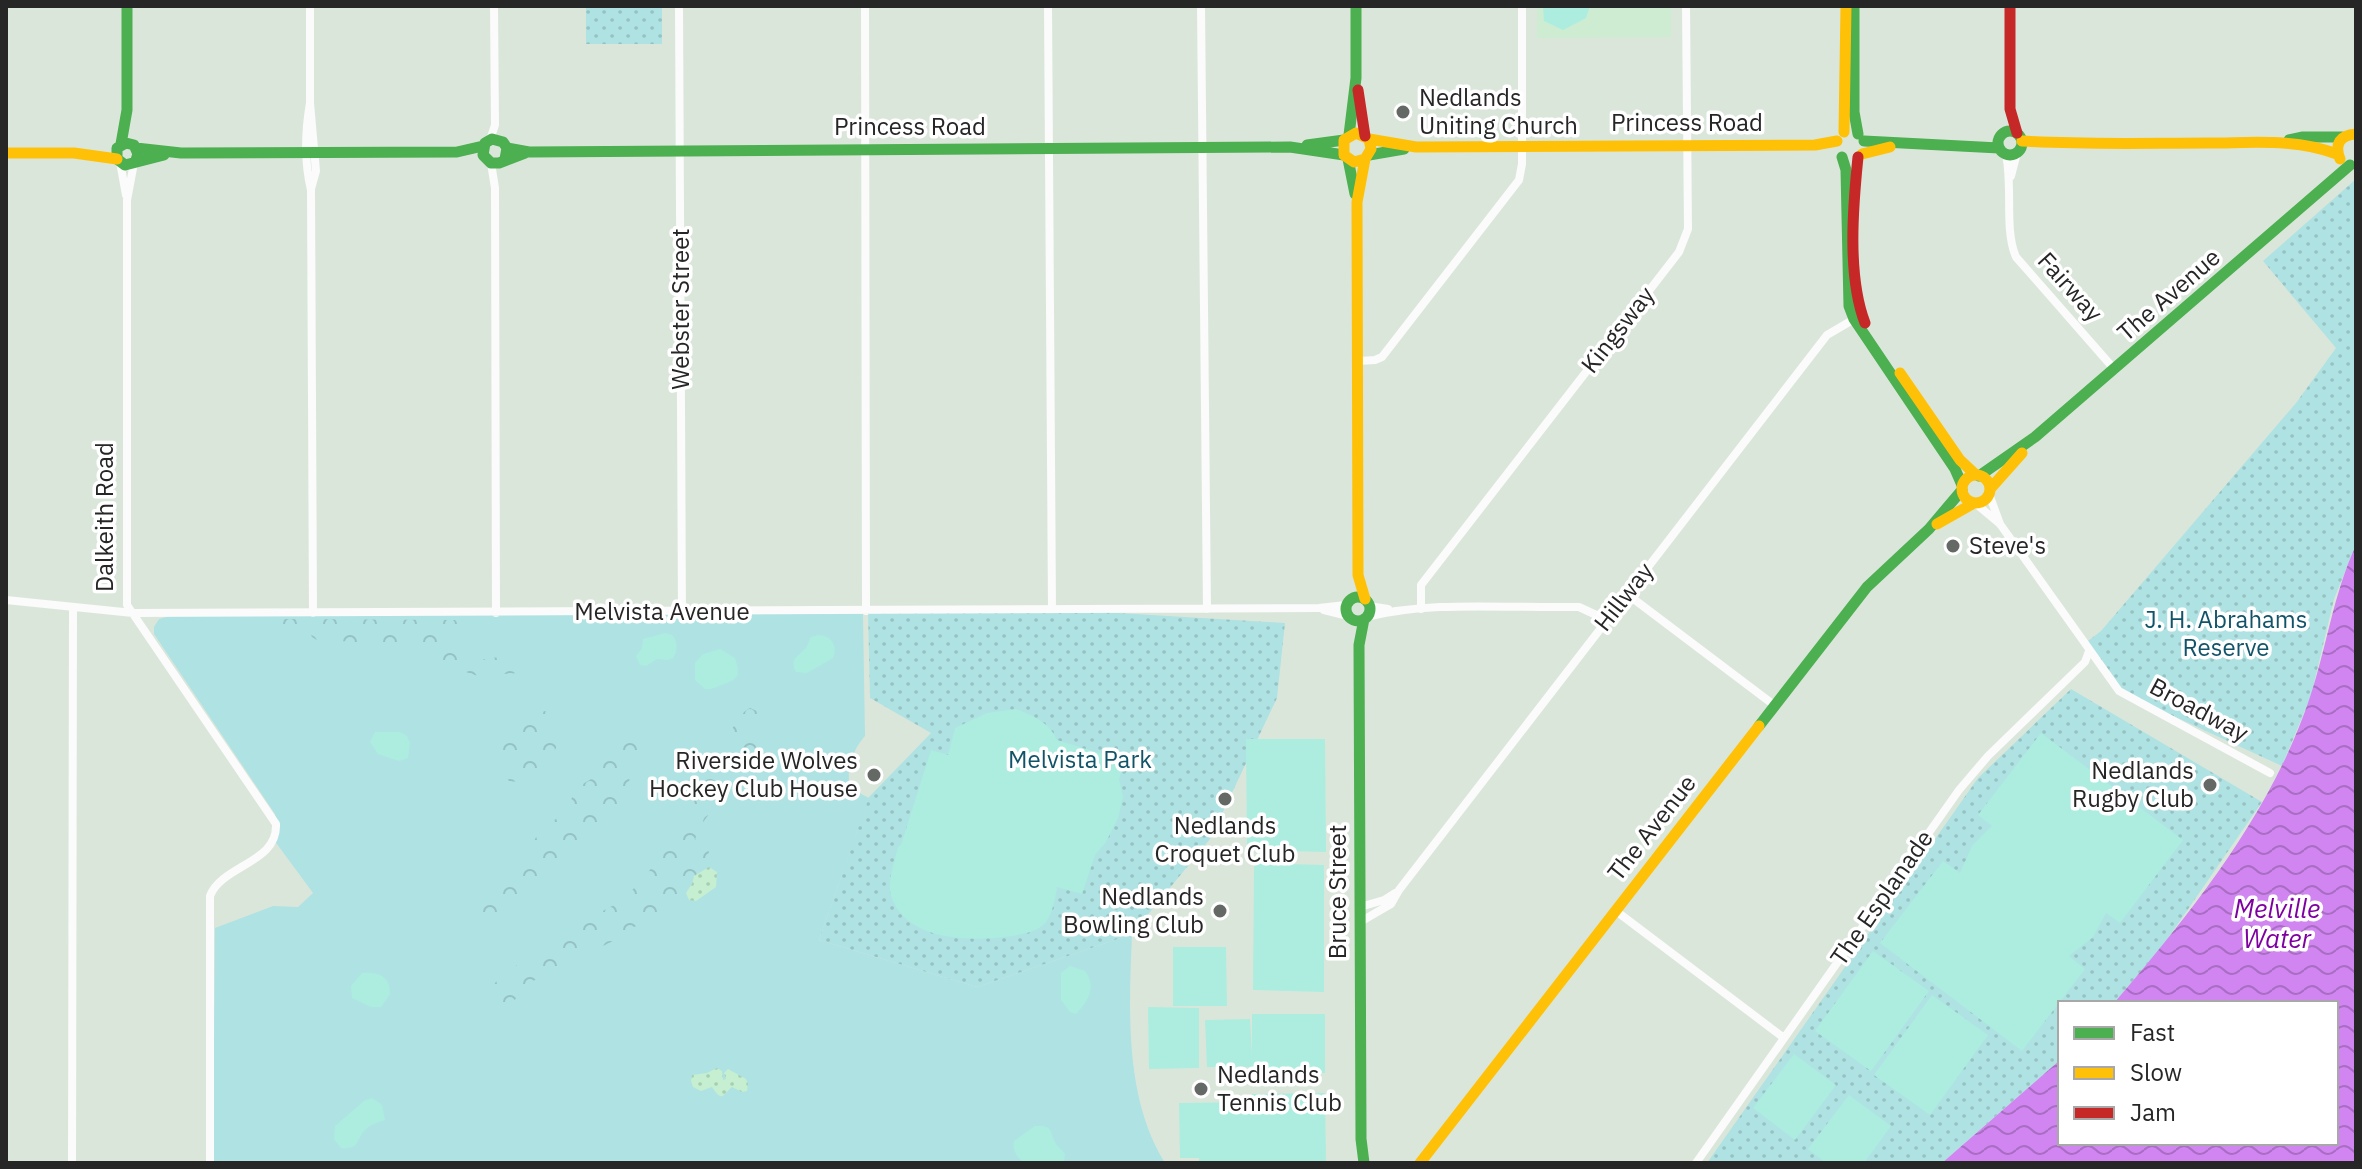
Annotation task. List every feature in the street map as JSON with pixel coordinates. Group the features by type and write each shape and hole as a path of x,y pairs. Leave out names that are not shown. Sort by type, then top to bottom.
{"street":[{"name":"Dalkeith Road","path":"127,6 127,110 119,154 127,200 127,605 276,824 275,835 263,852 215,886 210,896 210,1163"},
{"path":"310,6 311,152 316,171 311,190 313,613"},
{"path":"494,6 496,613"},
{"name":"Webster Street","path":"679,6 682,612"},
{"path":"865,6 866,611"},
{"path":"1048,6 1052,609"},
{"path":"1201,6 1207,609"},
{"path":"1356,6 1356,78 1342,146 1346,157 1354,162 1367,157 1371,146 1356,78"},
{"path":"1358,361 1382,357 1519,180 1522,146 1522,6"},
{"name":"Kingsway","path":"1421,609 1421,585 1679,252 1688,229 1686,6"},
{"path":"1846,6 1840,145 1846,170 1847,288 1857,318 1955,469 1966,498 1974,503 1983,501 1989,491 1987,481 1960,460 1857,318 1860,146 1854,112 1854,6"},
{"path":"2010,6 2010,144"},
{"name":"Dalkeith Road","path":"127,110 135,154 127,200"},
{"path":"1346,137 1356,133 1367,138"},
{"path":"2280,142 2303,137 2356,134"},
{"name":"Princess Road","path":"496,152 1290,147 1346,137"},
{"path":"2342,137 2337,143 2346,160"},
{"name":"Princess Road","path":"1367,138 1416,147 1840,145"},
{"path":"1840,145 2280,142 2319,146 2346,160"},
{"path":"119,154 126,143 135,154"},
{"name":"Fairway","path":"2010,144 2010,242 2016,257 2115,370"},
{"path":"1840,145 1850,160 1860,146"},
{"name":"Princess Road","path":"1290,147 1346,157"},
{"name":"Princess Road","path":"1367,157 1416,147"},
{"path":"119,154 125,165 135,154 496,152"},
{"path":"6,153 119,154"},
{"name":"Bruce Street","path":"1346,157 1357,202"},
{"name":"Bruce Street","path":"1364,1163 1361,1139 1357,202 1367,157"},
{"name":"The Avenue","path":"1978,475 2035,437 2115,370 2330,184 2346,160"},
{"name":"Hillway","path":"1360,922 1391,904 1827,335 1857,318"},
{"name":"The Avenue","path":"1989,491 2035,437"},
{"path":"1962,487 1967,478 1978,475"},
{"name":"The Avenue","path":"1420,1163 1867,587 1929,529 1962,487"},
{"name":"Broadway","path":"1989,491 2000,524"},
{"name":"The Avenue","path":"1929,529 1974,503"},
{"name":"Broadway","path":"1974,503 2000,524 2119,691 2270,773"},
{"path":"1627,594 1774,705"},
{"name":"Melvista Avenue","path":"6,600 133,613 1579,607 1607,620"},
{"path":"72,1163 73,607"},
{"name":"The Esplanade","path":"1696,1163 1959,790 1988,756 2085,662 2089,651"},
{"name":"Hillway","path":"1360,907 1384,900 1399,890"},
{"path":"1616,911 1784,1038"},
{"name":"Bruce Street","path":"1357,1163 1361,1139"}],"shaded area":[{"path":"1537,6 1671,6 1671,37 1537,38"}],"green space":[{"path":"586,6 662,6 662,44 586,44"},
{"path":"1543,6 1590,6 1586,18 1563,30 1544,21"},
{"name":"J. H. Abrahams Reserve","path":"2356,179 2356,545 2334,599 2311,696 2282,766 2119,691 2084,644 2101,631 2296,403 2336,348 2263,261"},
{"name":"Melvista Park","path":"1052,609 1285,623 1277,698 1210,839 1132,934 977,987 819,940 869,797 931,733 870,698 868,612"},
{"path":"863,614 865,736 851,760 849,781 850,788 869,798 819,940 977,987 1132,934 1130,1022 1136,1081 1142,1110 1165,1163 213,1163 215,928 273,906 298,907 313,893 274,840 278,828 275,814 154,634 159,619 170,616"},
{"path":"272,619 455,620 460,625 456,637 461,657 469,660 514,658 521,662 522,670 518,673 478,676 438,657 383,642 323,644 312,637 307,627 295,637 266,634 260,629 262,623"},
{"path":"665,633 675,640 673,658 640,665 636,656 642,648 643,639"},
{"path":"819,635 832,642 835,649 833,658 807,673 796,672 793,664 795,658 806,648 811,637"},
{"path":"720,649 735,658 738,668 736,678 705,689 695,680 695,663 703,654"},
{"path":"2071,689 2262,802 2164,944 2116,1001 2058,1001 2058,1062 1942,1163 1707,1163 1978,778"},
{"path":"750,708 759,712 753,756 746,771 702,824 695,844 709,849 708,857 678,896 649,920 621,937 531,982 510,1005 502,1007 484,999 485,991 536,950 574,924 617,903 643,879 681,819 695,787 698,770 716,760 723,750 726,737"},
{"path":"1016,709 1045,724 1057,740 1125,761 1119,779 1123,797 1118,818 1106,842 1095,855 1082,894 1057,887 1050,915 1038,929 1016,935 975,939 927,931 902,914 893,901 890,888 898,847 931,750 948,755 955,728 987,713"},
{"path":"545,711 564,721 553,753 539,772 530,778 509,781 494,760 495,737 510,723 525,723"},
{"path":"375,732 400,732 407,736 410,743 408,758 399,761 378,754 370,742"},
{"path":"2041,733 2183,840 2120,923 2106,913 2093,937 2069,956 2085,969 2022,1051 1880,943 1943,861 1960,873 1972,846 1992,826 1978,815"},
{"path":"639,738 646,748 631,770 628,789 615,814 601,822 575,857 554,861 536,891 522,905 498,920 477,921 480,905 501,890 503,871 507,865 523,856 544,826 556,819 558,812 570,802 576,788 598,775 602,760 612,755 623,739"},
{"path":"1246,739 1325,739 1326,852 1247,850"},
{"path":"1254,863 1324,865 1324,992 1253,990"},
{"path":"1173,947 1226,947 1227,1006 1173,1006"},
{"path":"1873,951 1929,991 1871,1071 1815,1031"},
{"path":"1070,966 1085,971 1091,988 1076,1014 1070,1012 1061,1000 1061,973"},
{"path":"362,973 378,974 386,979 390,994 381,1007 371,1007 352,998 351,986"},
{"path":"1932,995 1988,1035 1930,1115 1874,1075"},
{"path":"1148,1007 1199,1008 1199,1068 1149,1069"},
{"path":"1252,1014 1325,1014 1325,1073 1253,1073 1252,1067 1207,1067 1205,1020 1250,1019 1252,1055"},
{"path":"1794,1054 1836,1085 1795,1140 1753,1108"},
{"path":"1325,1093 1326,1163 1199,1163 1199,1158 1180,1158 1179,1103 1252,1102 1252,1094"},
{"path":"1849,1095 1891,1126 1864,1163 1826,1163 1808,1149"},
{"path":"372,1098 382,1105 385,1120 368,1127 355,1146 341,1148 334,1139 335,1126 364,1101"},
{"path":"1035,1126 1050,1130 1065,1154 1064,1163 1024,1163 1019,1158 1014,1150 1014,1141"}],"sand":[{"path":"709,867 717,872 716,887 696,901 689,900 686,893 694,876"},
{"path":"717,1068 722,1071 723,1080 728,1069 746,1079 747,1091 732,1087 721,1096 712,1087 701,1091 693,1087 692,1075"}],"water":[{"name":"Melville Water","path":"2356,545 2356,1163 1942,1163 2058,1062 2058,1145 2338,1145 2338,1001 2116,1001 2200,897 2252,820 2274,781 2310,697"}],"traffic: fast":[{"path":"121,144 127,110 127,6"},
{"path":"1349,135 1356,78 1356,6"},
{"path":"1854,6 1854,112 1858,134"},
{"path":"2010,131 2019,134 2022,143 2019,152 2010,155 2001,152 1998,143 2001,134 2010,131"},
{"path":"2289,140 2342,137"},
{"path":"505,159 507,148 503,142 492,139 485,143 483,155 491,163 499,163 525,153"},
{"path":"1307,145 1344,140"},
{"path":"1864,141 1999,148"},
{"path":"136,160 138,154 134,145 126,143 117,148 117,159 125,165 164,155"},
{"path":"136,148 181,153 457,152 483,146"},
{"path":"507,148 529,152 1290,147 1344,155"},
{"path":"1369,155 1404,149"},
{"path":"1842,157 1846,170 1849,306 1854,319 1955,469 1962,485"},
{"path":"1348,159 1355,194"},
{"path":"1979,476 2035,437 2350,165"},
{"path":"1759,726 1867,587 1929,529 1962,490"},
{"path":"1358,597 1367,600 1370,609 1367,618 1358,621 1349,618 1346,609 1349,600 1358,597"},
{"path":"1364,619 1359,645 1361,1139 1364,1163"}],"traffic: slow":[{"path":"1844,132 1846,6"},
{"path":"1369,139 1371,149 1365,159 1354,162 1344,155 1344,140 1356,133 1369,139 1416,147 1815,145 1837,141"},
{"path":"2340,159 2340,141 2356,134"},
{"path":"2022,141 2273,142 2337,154"},
{"path":"1862,154 1890,147"},
{"path":"6,153 74,153 117,159"},
{"path":"1365,159 1357,202 1358,575 1365,599"},
{"path":"1900,373 1960,460 1976,475"},
{"path":"1990,489 2022,453"},
{"path":"1976,475 1986,479 1990,489 1986,499 1976,503 1966,499 1962,489 1966,479 1976,475"},
{"path":"1937,524 1974,503"},
{"path":"1420,1163 1759,726"}],"traffic: jam":[{"path":"2010,6 2010,109 2017,133"},
{"path":"1358,90 1365,136"},
{"path":"1858,157 1853,219 1854,263 1859,304 1865,323"}],"place":[{"name":"Nedlands Uniting Church","path":"1403,112"},
{"name":"Steve's","path":"1953,546"},
{"name":"Riverside Wolves Hockey Club House","path":"874,775"},
{"name":"Nedlands Rugby Club","path":"2210,785"},
{"name":"Nedlands Croquet Club","path":"1225,799"},
{"name":"Nedlands Bowling Club","path":"1220,911"},
{"name":"Nedlands Tennis Club","path":"1201,1089"}]}
